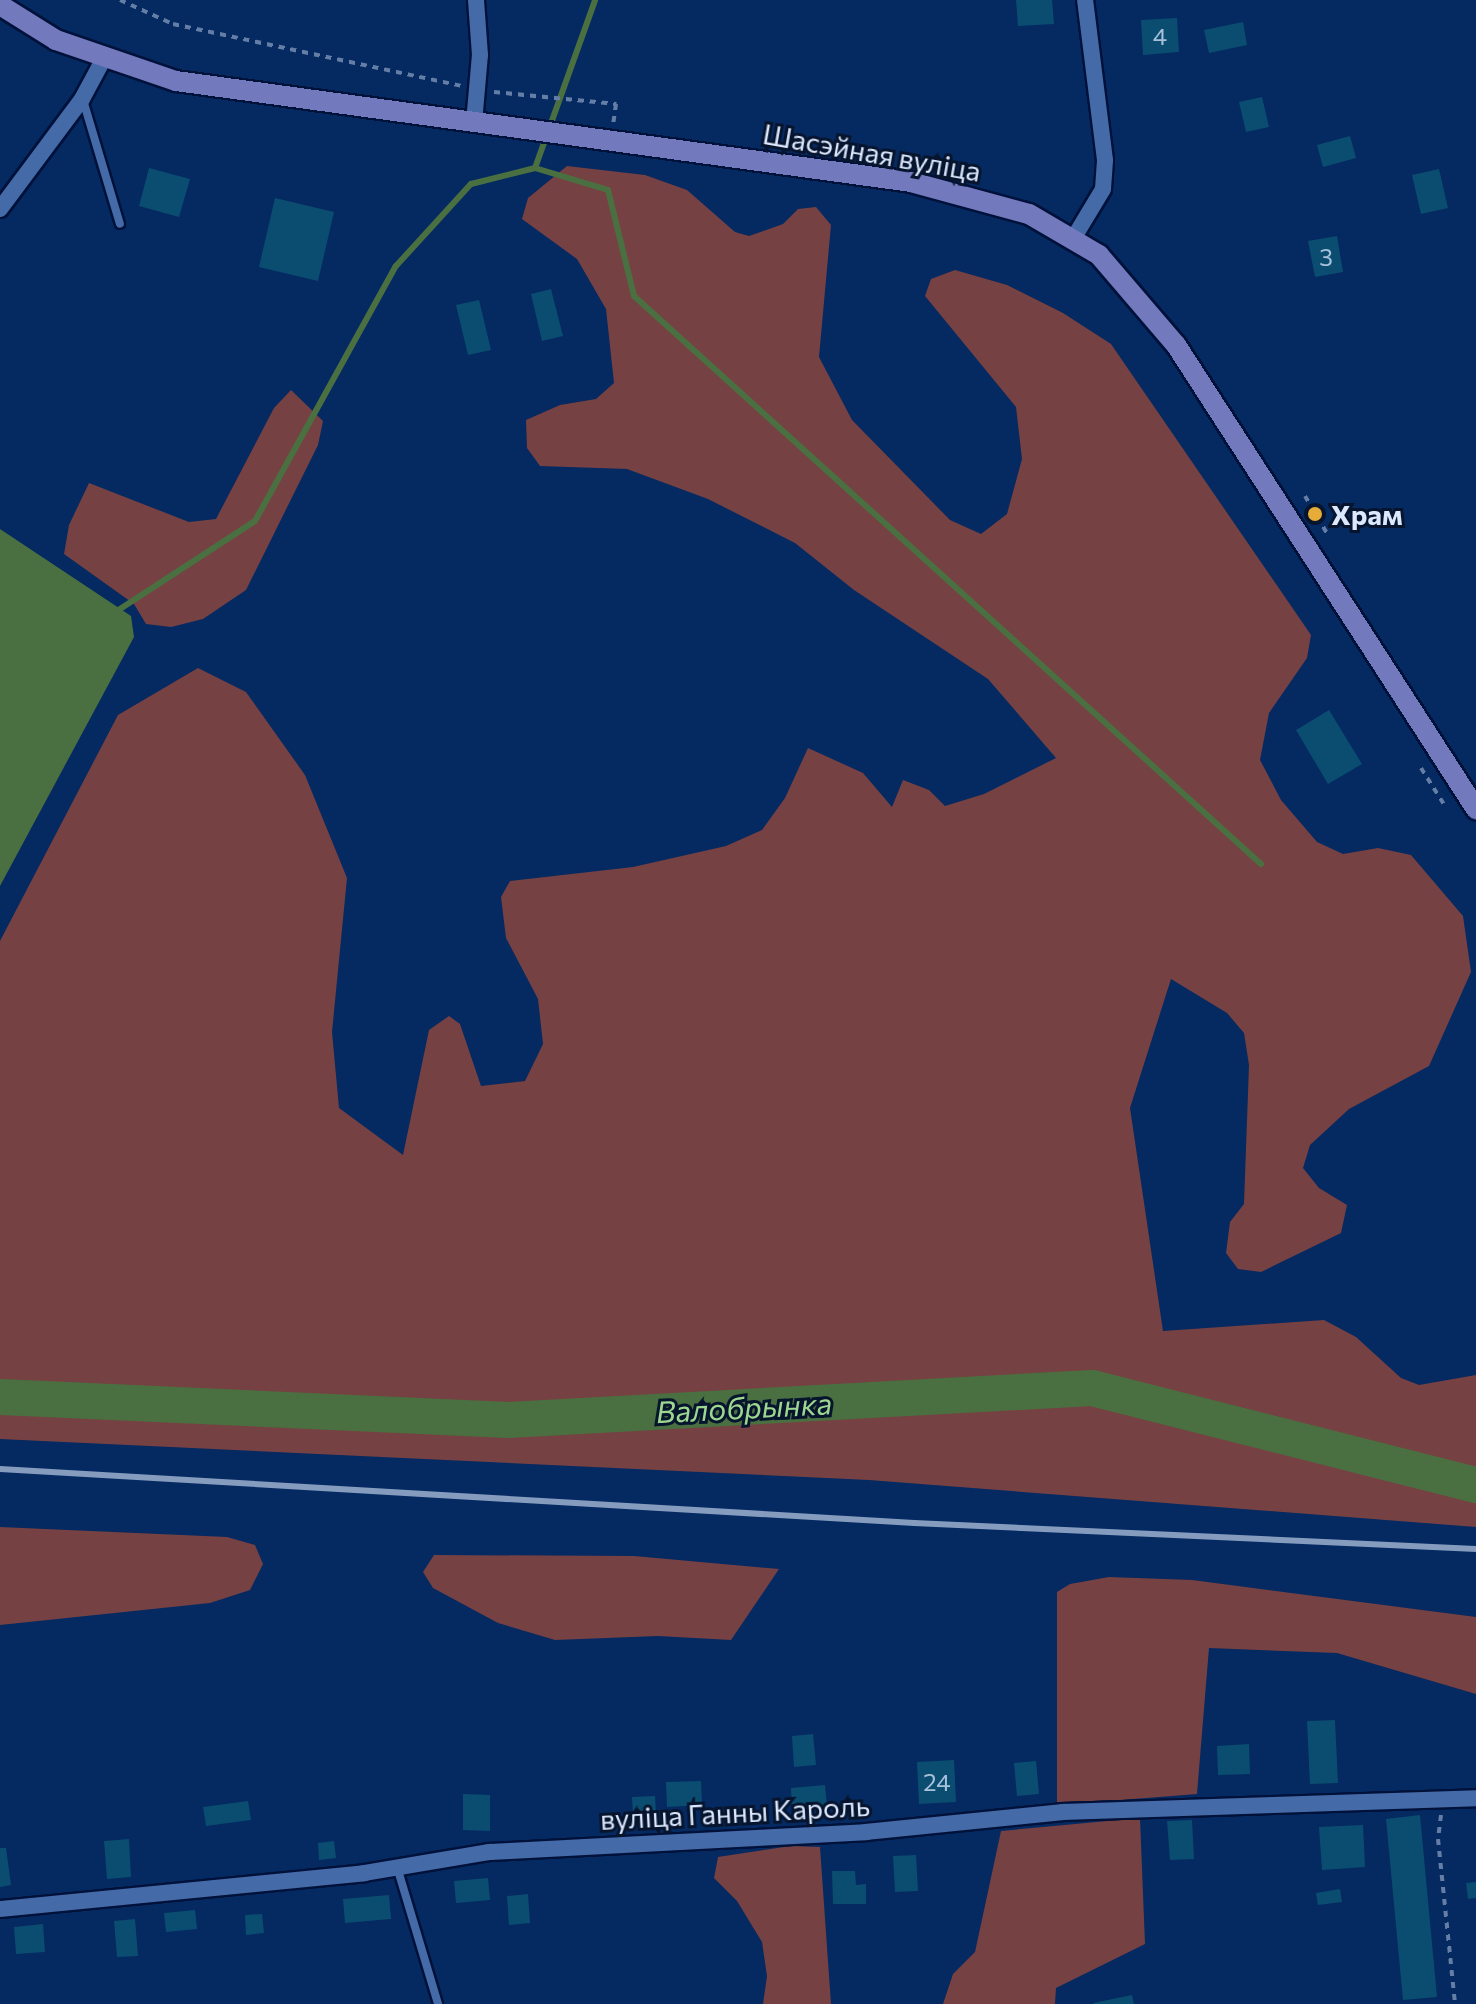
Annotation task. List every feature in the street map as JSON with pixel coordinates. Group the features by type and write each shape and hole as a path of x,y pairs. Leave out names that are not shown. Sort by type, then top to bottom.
{"main road":[{"name":"Шасэйная вуліца","path":"0,5 56,40 103,60 176,81 611,140 969,194 1029,214 1073,239 1129,285 1176,345 1476,809"}],"street":[{"path":"476,0 479,123"},
{"path":"1073,239 1103,189 1105,160 1085,0"},
{"path":"0,209 82,99 103,60"},
{"name":"вуліца Ганны Кароль","path":"0,1909 396,1867 489,1852 866,1832 1063,1812 1476,1798"}],"lane":[{"path":"82,99 120,224"},
{"path":"396,1867 438,2004"}],"path":[{"path":"120,0 173,24 479,90 616,104 611,140"},
{"path":"1305,496 1328,535"},
{"path":"1421,768 1445,806"},
{"path":"1443,1801 1438,1839 1455,2004"}],"shaded area":[{"path":"567,166 645,175 687,190 735,232 749,236 783,224 798,209 816,207 831,225 819,357 852,420 950,520 981,534 1007,514 1022,459 1016,407 925,296 931,279 955,270 1007,285 1063,313 1111,344 1311,635 1307,658 1269,713 1260,760 1281,800 1317,842 1343,854 1378,848 1411,855 1463,916 1471,972 1429,1066 1349,1109 1310,1145 1303,1168 1319,1188 1347,1205 1341,1233 1261,1272 1238,1269 1226,1253 1230,1222 1244,1204 1249,1065 1244,1033 1227,1013 1171,979 1130,1108 1163,1331 1324,1320 1356,1337 1401,1378 1419,1385 1476,1375 1476,1527 869,1480 0,1439 0,941 118,715 198,668 246,692 305,775 347,878 332,1032 339,1108 403,1155 429,1030 449,1016 460,1024 481,1086 525,1081 543,1044 538,999 506,938 501,897 510,881 633,867 726,846 762,830 785,798 808,748 863,773 892,807 903,780 929,790 945,806 984,794 1056,758 988,679 854,590 795,543 708,499 627,469 540,466 527,448 526,420 560,405 596,399 614,383 606,309 577,259 522,219 528,198"},
{"path":"291,390 323,421 318,445 246,590 203,619 171,627 146,624 134,604 64,554 69,525 89,483 189,522 216,519 274,408"},
{"path":"0,529 131,616 134,637 0,886"},
{"path":"0,1527 227,1537 255,1545 263,1564 250,1590 210,1603 0,1625"},
{"path":"434,1555 634,1556 779,1569 731,1640 658,1636 555,1640 498,1623 433,1588 423,1572"},
{"path":"1109,1577 1192,1580 1476,1617 1476,1694 1337,1653 1209,1648 1197,1794 1057,1805 1057,1592 1070,1584"},
{"path":"1140,1818 1145,1944 1056,1988 1055,2004 943,2004 953,1974 975,1952 1001,1831"},
{"path":"791,1846 820,1847 831,2004 763,2004 767,1976 762,1942 737,1901 714,1878 718,1857"}],"building":[{"path":"1016,0 1052,0 1054,24 1018,26"},
{"path":"1177,18 1179,52 1143,55 1141,20"},
{"path":"1243,22 1247,45 1209,53 1204,30"},
{"path":"1262,97 1269,127 1246,132 1239,102"},
{"path":"1350,136 1356,158 1323,167 1317,145"},
{"path":"149,168 190,179 179,217 139,206"},
{"path":"1439,169 1448,208 1421,214 1412,175"},
{"path":"275,198 334,212 318,281 259,267"},
{"path":"1337,236 1343,272 1315,277 1308,241"},
{"path":"551,289 563,336 542,341 531,294"},
{"path":"479,300 491,350 468,355 456,305"},
{"path":"1329,710 1362,764 1328,784 1296,730"},
{"path":"1335,1720 1338,1783 1310,1784 1307,1721"},
{"path":"813,1734 816,1765 794,1767 792,1736"},
{"path":"1249,1744 1250,1774 1218,1775 1217,1746"},
{"path":"954,1760 956,1802 919,1804 917,1762"},
{"path":"1036,1761 1039,1794 1017,1796 1014,1763"},
{"path":"701,1781 702,1805 667,1807 666,1782"},
{"path":"825,1785 827,1807 792,1810 791,1788"},
{"path":"463,1794 490,1795 490,1831 463,1830"},
{"path":"655,1796 656,1815 633,1816 632,1797"},
{"path":"248,1801 251,1820 206,1826 203,1807"},
{"path":"1420,1815 1437,1997 1403,2000 1386,1819"},
{"path":"1192,1820 1194,1859 1170,1860 1167,1821"},
{"path":"1363,1825 1365,1867 1322,1870 1319,1827"},
{"path":"129,1839 131,1877 107,1879 104,1841"},
{"path":"334,1841 336,1858 319,1860 318,1843"},
{"path":"0,1848 6,1848 11,1885 0,1887"},
{"path":"916,1855 918,1891 895,1892 893,1856"},
{"path":"832,1871 855,1871 856,1885 866,1884 866,1904 833,1904"},
{"path":"488,1878 490,1900 456,1903 454,1881"},
{"path":"1476,1882 1476,1898 1468,1899 1466,1883"},
{"path":"1340,1889 1342,1902 1318,1905 1316,1893"},
{"path":"528,1894 530,1923 509,1925 507,1896"},
{"path":"389,1895 391,1919 345,1923 343,1899"},
{"path":"195,1910 197,1929 166,1932 164,1913"},
{"path":"262,1914 264,1933 246,1935 245,1915"},
{"path":"135,1919 138,1956 117,1957 114,1921"},
{"path":"43,1924 45,1952 16,1954 14,1927"},
{"path":"1132,1995 1134,2004 1093,2003"}],"waterway":[{"path":"120,609 255,521 396,266 471,184 535,168 595,0"},
{"path":"535,168 608,190 634,296 1261,864"},
{"name":"Валобрынка","path":"0,1397 508,1420 1092,1388 1476,1485"}],"railway":[{"path":"0,1469 914,1523 1476,1549"}],"place":[{"name":"Храм","path":"1315,514"}]}
